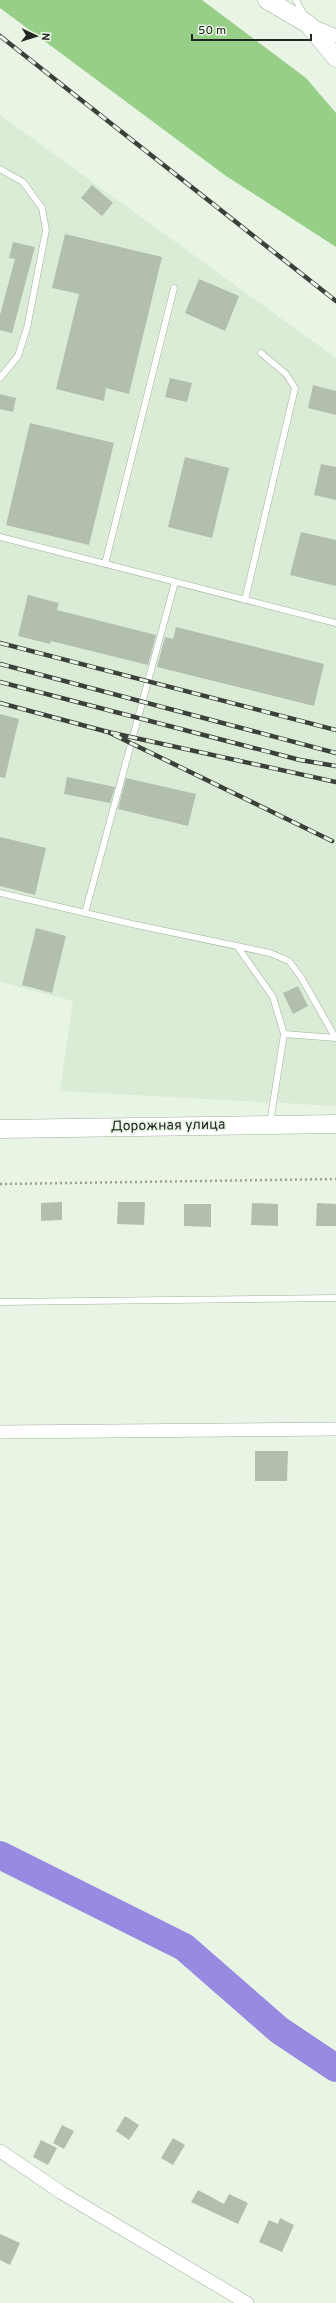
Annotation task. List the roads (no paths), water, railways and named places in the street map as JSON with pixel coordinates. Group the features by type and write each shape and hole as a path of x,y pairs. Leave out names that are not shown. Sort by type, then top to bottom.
{"street":[{"path":"267,0 308,24 336,36"},
{"path":"308,24 336,58"},
{"name":"Дорожная улица","path":"0,1129 336,1124"},
{"path":"0,1432 336,1429"},
{"path":"0,2151 62,2193 247,2303"}],"lane":[{"path":"296,0 308,24"},
{"path":"0,169 23,182 42,208 46,230 27,328 18,356 0,378"},
{"path":"105,564 174,288"},
{"path":"245,600 294,388 286,374 261,353"},
{"path":"0,537 336,623"},
{"path":"85,913 175,582"},
{"path":"0,892 85,913 270,953 289,960 301,977 336,1038"},
{"path":"238,946 273,996 284,1034 270,1124"},
{"path":"284,1034 336,1038"},
{"path":"0,1302 336,1298"}],"waterway":[{"path":"0,1855 184,1947 279,2030 336,2068"}],"railway":[{"path":"0,36 336,301"},
{"path":"0,643 336,730"},
{"path":"0,664 336,753"},
{"path":"0,682 300,760 336,766"},
{"path":"0,703 108,732"},
{"path":"332,841 108,732 336,782"}]}
